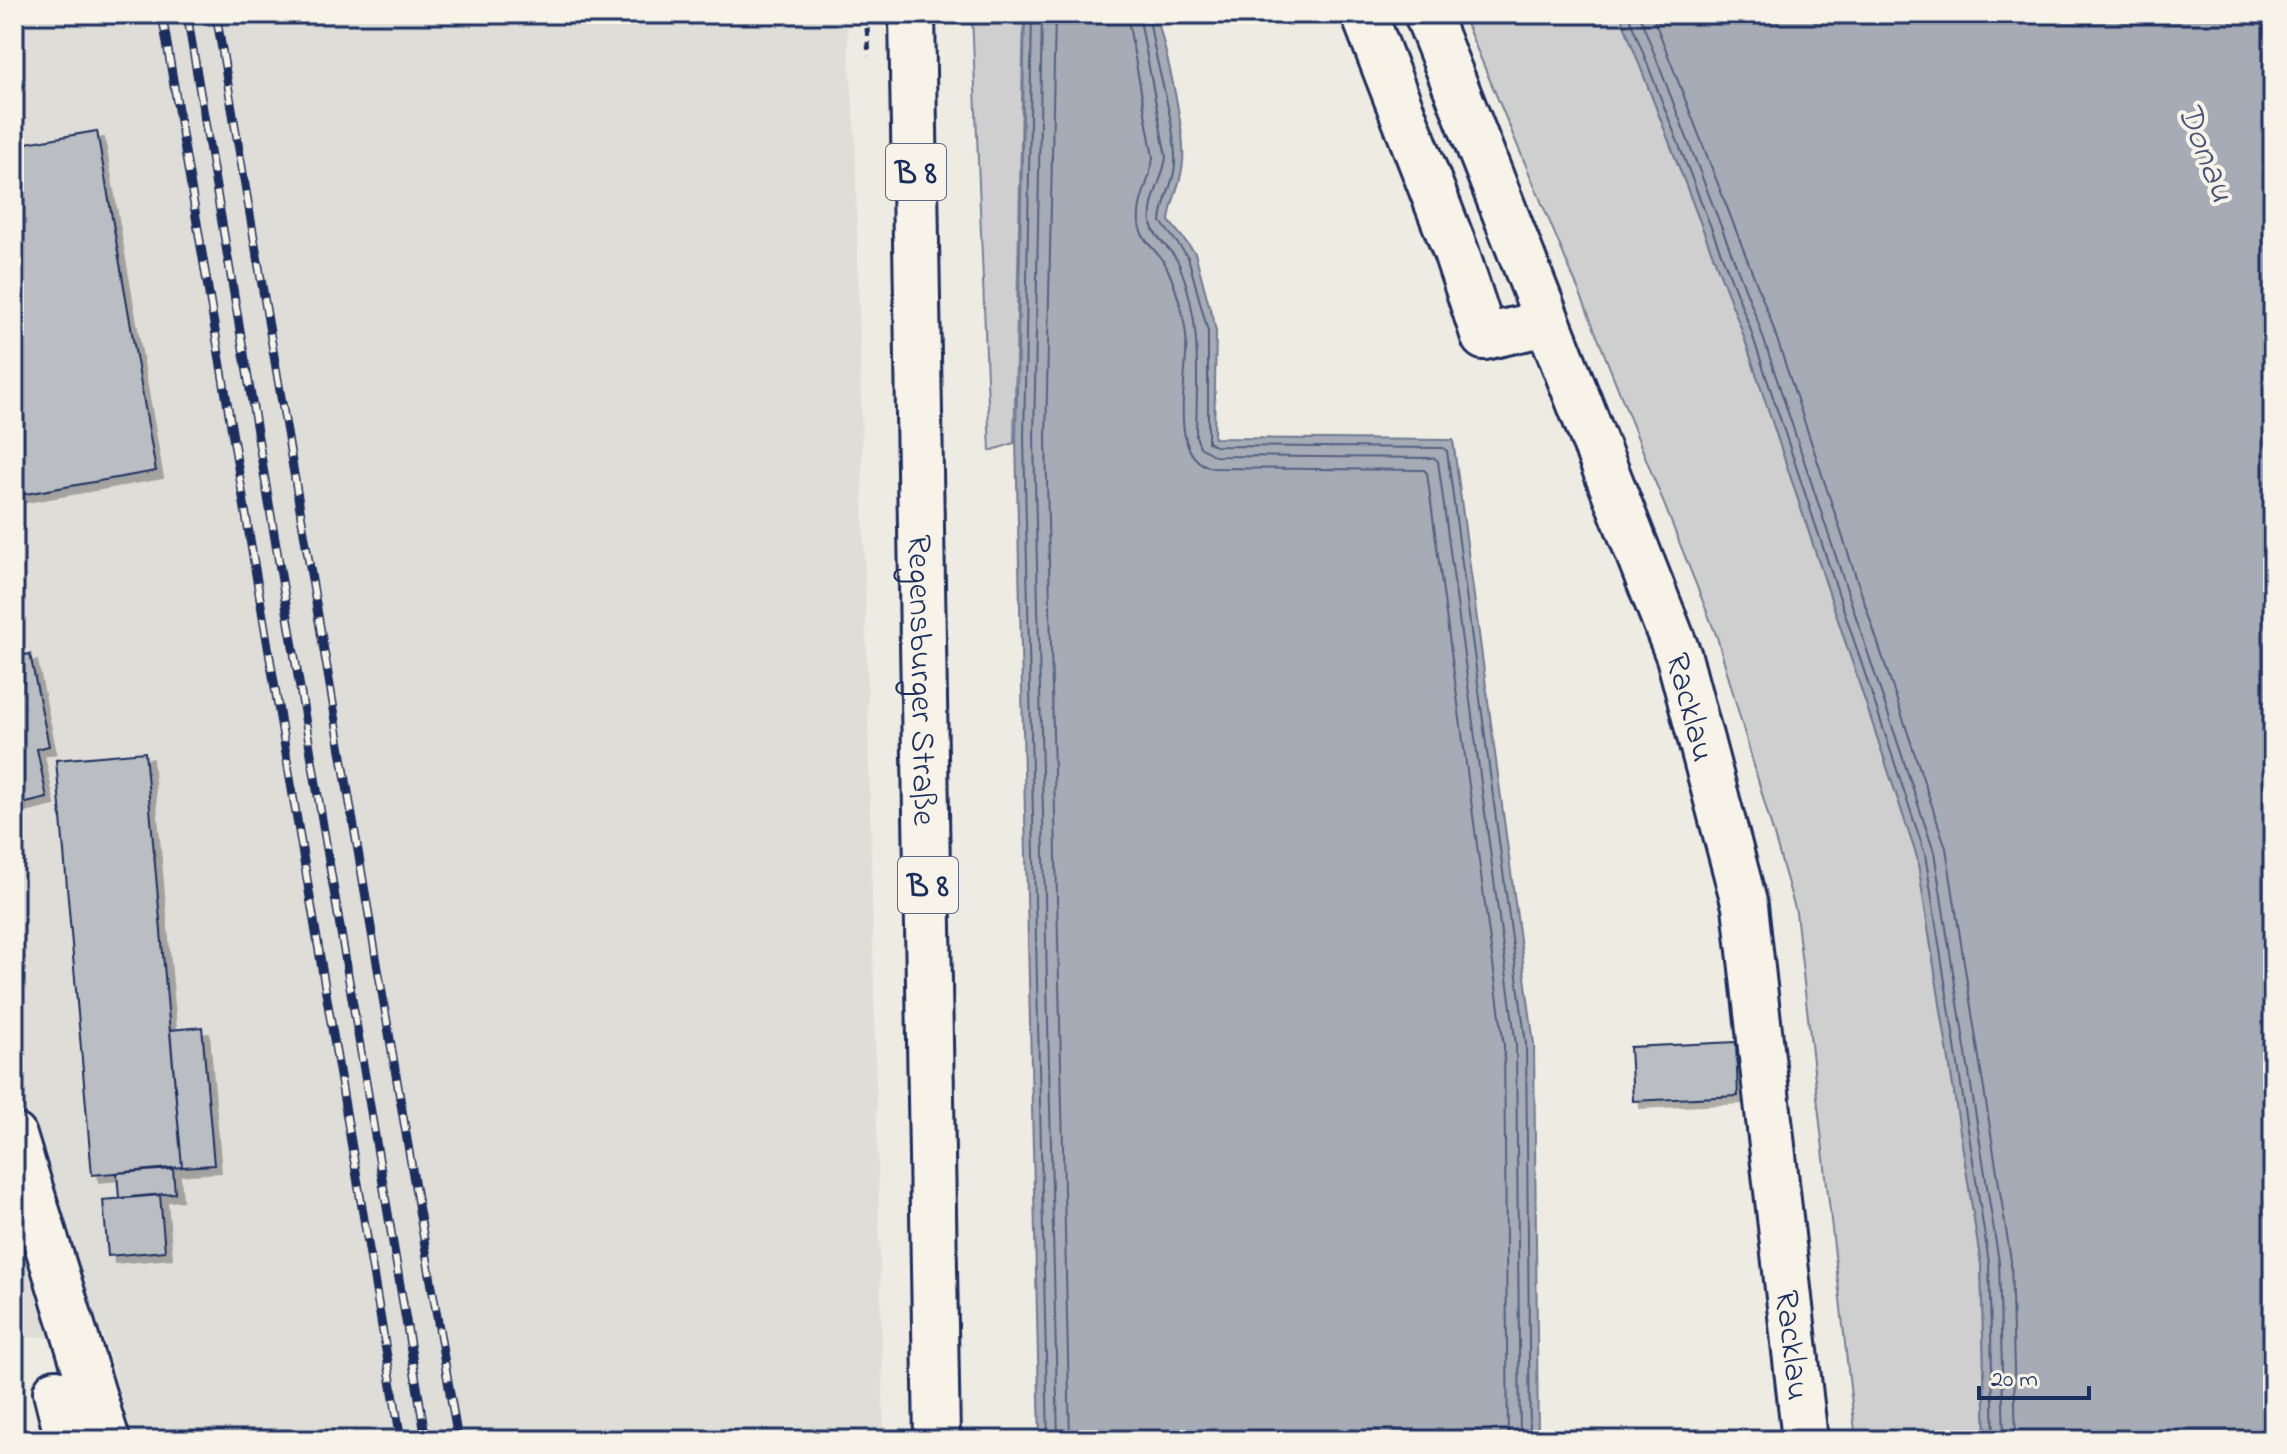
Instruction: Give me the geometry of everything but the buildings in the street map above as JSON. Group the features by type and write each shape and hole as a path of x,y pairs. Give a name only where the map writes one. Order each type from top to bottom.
{"street":[{"name":"Regensburger Straße","path":"912,14 937,1440"},
{"path":"1364,14 1456,252 1484,337 1546,323"},
{"name":"Racklau","path":"1427,14 1679,657 1745,906 1805,1440"},
{"path":"14,1136 107,1440"},
{"path":"56,1392 68,1440"}],"shaded area":[{"path":"14,14 846,14 855,134 884,1440 133,1440 103,1334 14,1338"},
{"path":"972,14 1024,14 1014,443 990,451"},
{"path":"1462,14 1620,14 1741,328 1917,857 1981,1264 1986,1440 1856,1440 1796,912 1717,637 1584,303"}],"water":[{"path":"1025,14 1156,14 1174,88 1183,147 1182,169 1169,221 1195,253 1216,331 1214,438 1453,440 1534,1044 1538,1440 1040,1440 1016,439"},
{"name":"Donau","path":"1620,14 2273,14 2273,1440 1986,1440 1981,1264 1917,857 1741,328"}],"railway":[{"path":"162,14 401,1440"},
{"path":"187,14 426,1440"},
{"path":"216,14 458,1440"}]}
